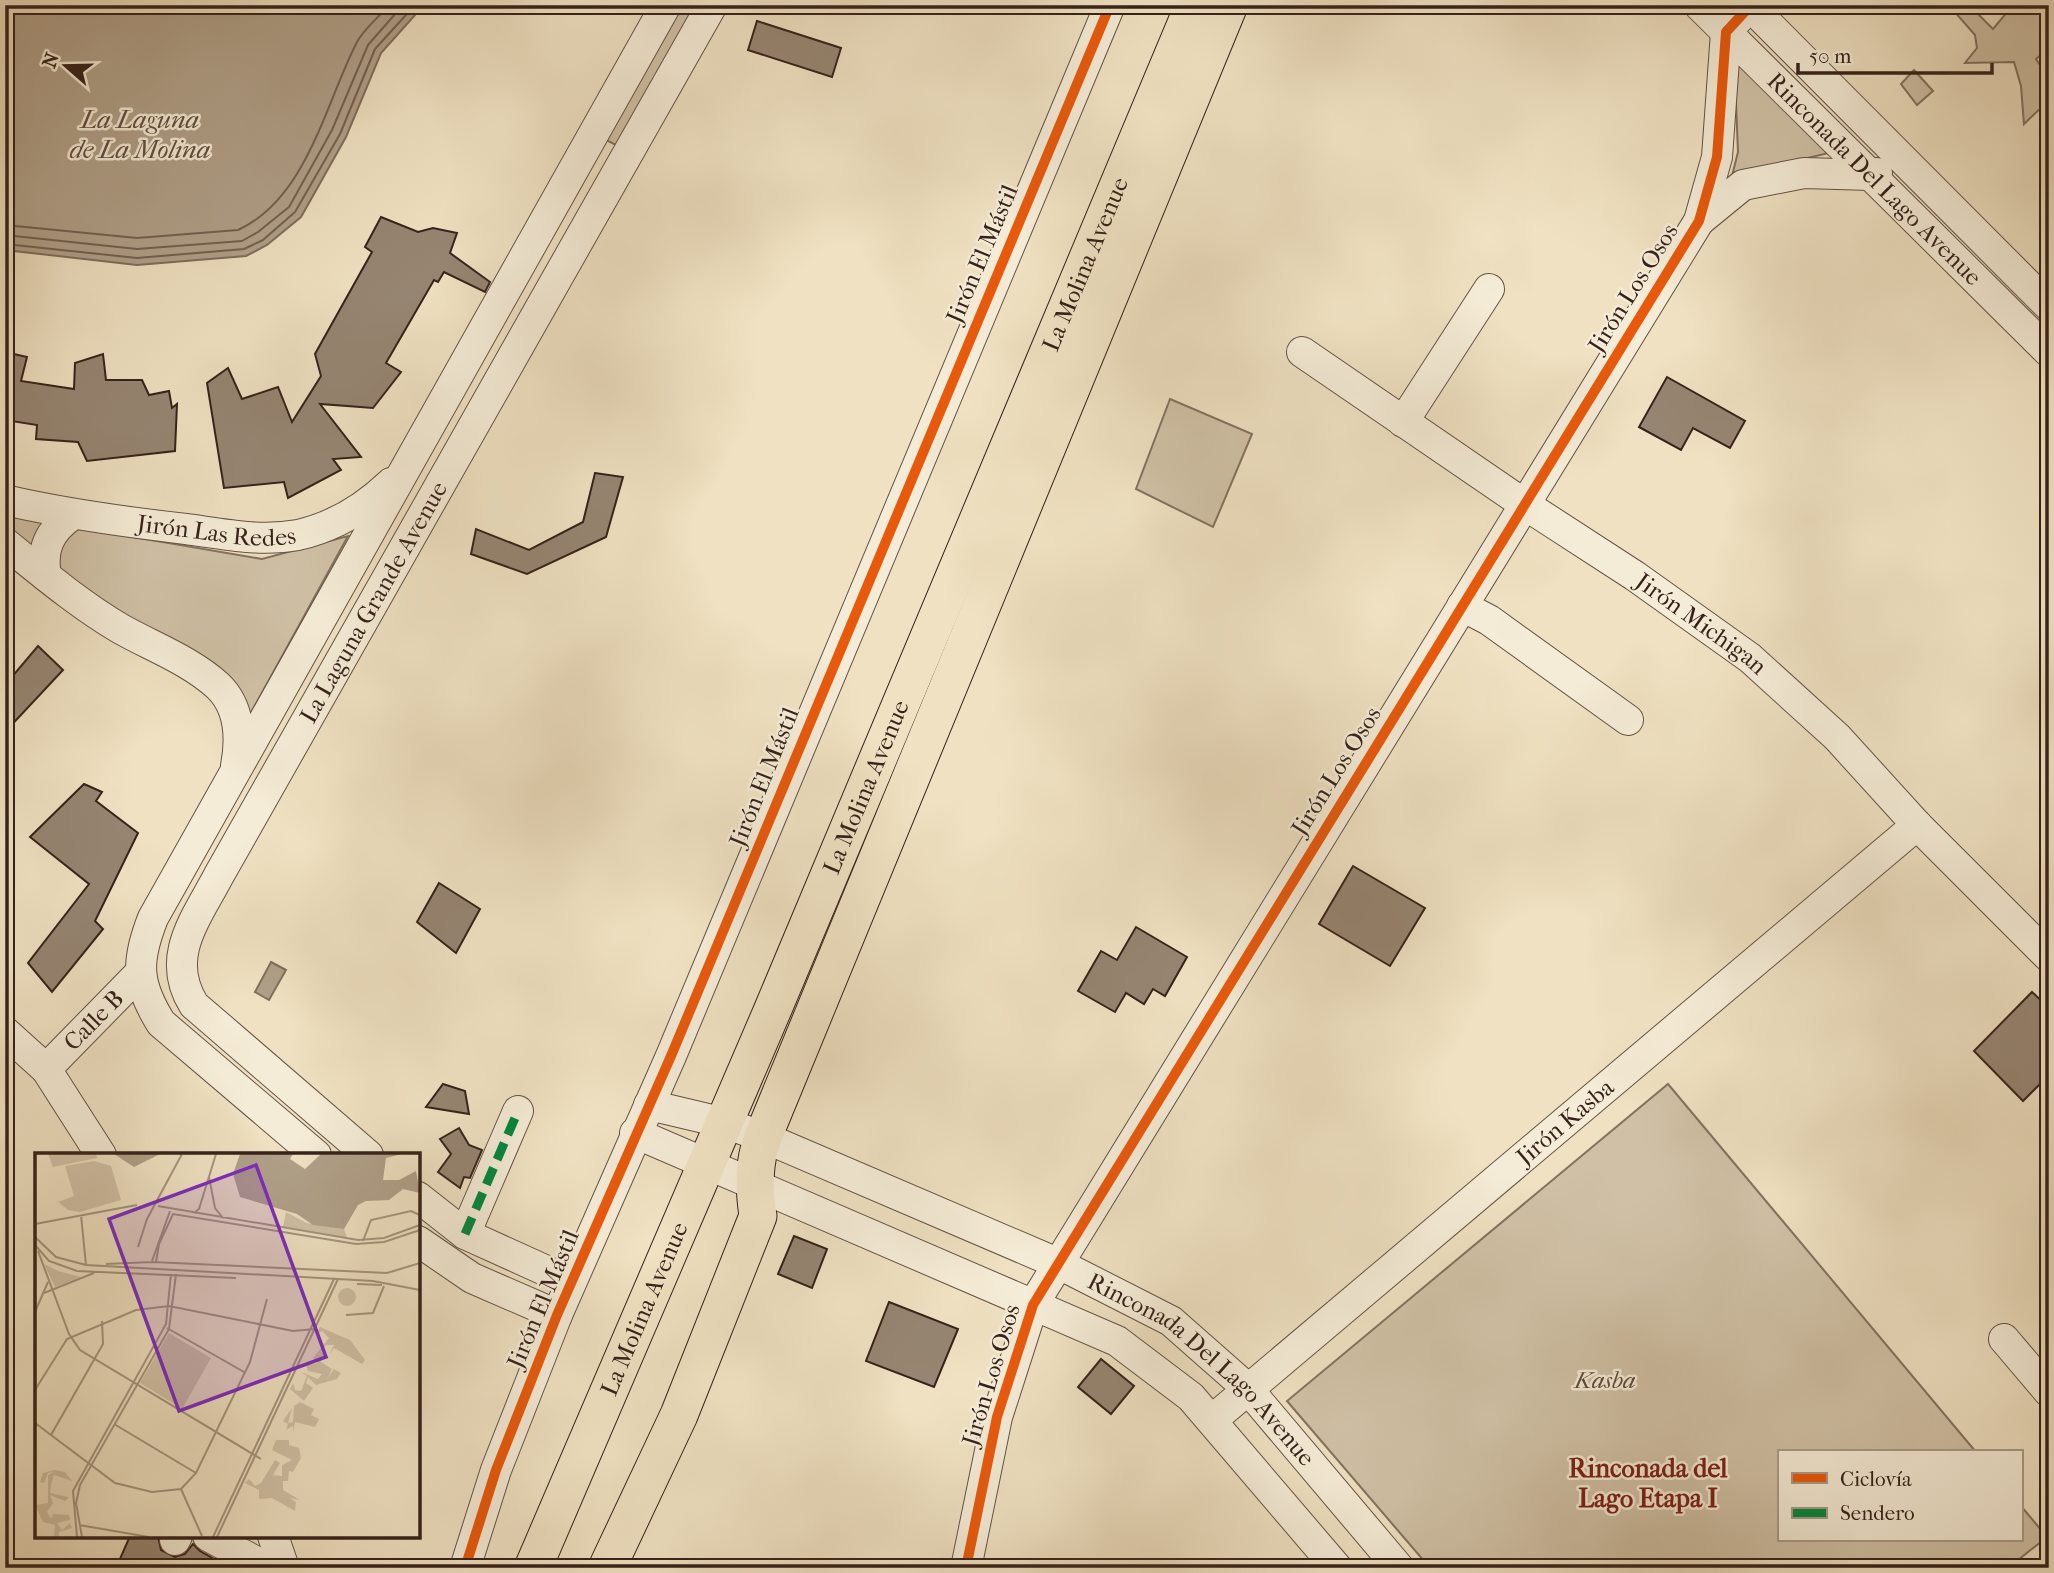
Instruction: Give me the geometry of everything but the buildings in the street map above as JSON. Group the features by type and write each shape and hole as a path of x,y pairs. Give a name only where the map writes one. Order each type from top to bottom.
{"main road":[{"name":"La Molina Avenue","path":"533,1568 707,1164 1194,5"},
{"name":"La Molina Avenue","path":"607,1568 679,1415 758,1216 754,1185 756,1155 763,1137 1229,5"},
{"path":"1027,403 1135,234"}],"street":[{"name":"La Laguna Grande Avenue","path":"314,1153 161,1023 147,1000 140,973 141,948 153,918 666,5"},
{"name":"La Laguna Grande Avenue","path":"366,1153 194,1005 184,988 180,970 182,950 219,875 712,5"},
{"name":"Jirón El Mástil","path":"465,1568 496,1470 557,1315 649,1105 1110,5"},
{"name":"Rinconada Del Lago Avenue","path":"1699,5 2049,352"},
{"path":"1726,32 1750,6"},
{"name":"Rinconada Del Lago Avenue","path":"1750,6 2049,306"},
{"name":"Jirón Los Osos","path":"966,1568 997,1417 1033,1305 1699,221 1717,157 1726,32"},
{"path":"589,142 624,162"},
{"name":"Jirón Los Osos","path":"1699,221 1743,185 1804,173 1871,175 1902,160"},
{"path":"1403,422 1489,289"},
{"name":"Jirón Michigan","path":"1302,352 1524,504 1635,576 1750,658 1837,737 1917,825 2049,957"},
{"path":"441,406 474,427"},
{"name":"Jirón Las Redes","path":"5,500 72,515 263,539 299,534 331,524 368,505 406,468"},
{"path":"46,576 43,559 48,539 58,525 72,515"},
{"path":"5,543 46,576 119,627 219,687 235,714 237,723 240,743 235,773"},
{"path":"1462,606 1489,620 1628,720"},
{"name":"Jirón Kasba","path":"1212,1420 1917,825"},
{"path":"188,856 219,875"},
{"name":"Calle B","path":"46,1069 140,973"},
{"name":"Calle B","path":"5,1032 46,1069 100,1153"},
{"name":"Rinconada Del Lago Avenue","path":"649,1105 724,1123 763,1137 1057,1263 1171,1321 1247,1388 1399,1568"},
{"path":"518,1111 459,1230 426,1248 472,1278 557,1315"},
{"name":"Rinconada Del Lago Avenue","path":"635,1133 1117,1341 1191,1397 1337,1568"},
{"path":"420,1199 459,1230 571,1282"},
{"path":"2004,1339 2049,1392"},
{"path":"212,1538 268,1568"},
{"path":"274,1538 284,1568"}],"green space":[{"path":"679,5 699,5 616,145 606,140"},
{"path":"1956,5 1969,5 1993,29 2013,5 2049,7 2049,48 2036,59 2049,79 2049,100 2024,124 2021,86 2014,62 1965,63 1977,48 1975,35 1953,10"},
{"path":"1734,54 1833,152 1732,176 1738,152"},
{"path":"1914,70 1933,91 1917,105 1901,84"},
{"path":"1170,399 1252,434 1213,527 1136,489"},
{"path":"5,515 262,559 348,536 247,720 121,615 5,531"},
{"name":"Kasba","path":"1668,1084 1974,1450 1778,1450 1778,1542 2022,1542 2022,1507 2047,1537 2008,1568 1430,1568 1287,1401"}],"water":[{"name":"La Laguna de La Molina","path":"5,5 424,5 381,53 346,137 301,217 267,245 246,256 137,265 5,250"},
{"path":"271,962 286,970 269,1000 255,992"}],"marked path":[{"path":"465,1234 518,1111"}],"cycle path":[{"path":"465,1568 496,1470 557,1315 671,1056 1110,5"},
{"path":"966,1568 997,1417 1033,1305 1699,221 1717,157 1726,32 1750,6"}],"district":[{"name":"Rinconada del Lago Etapa I","path":"1648,1483"}]}
